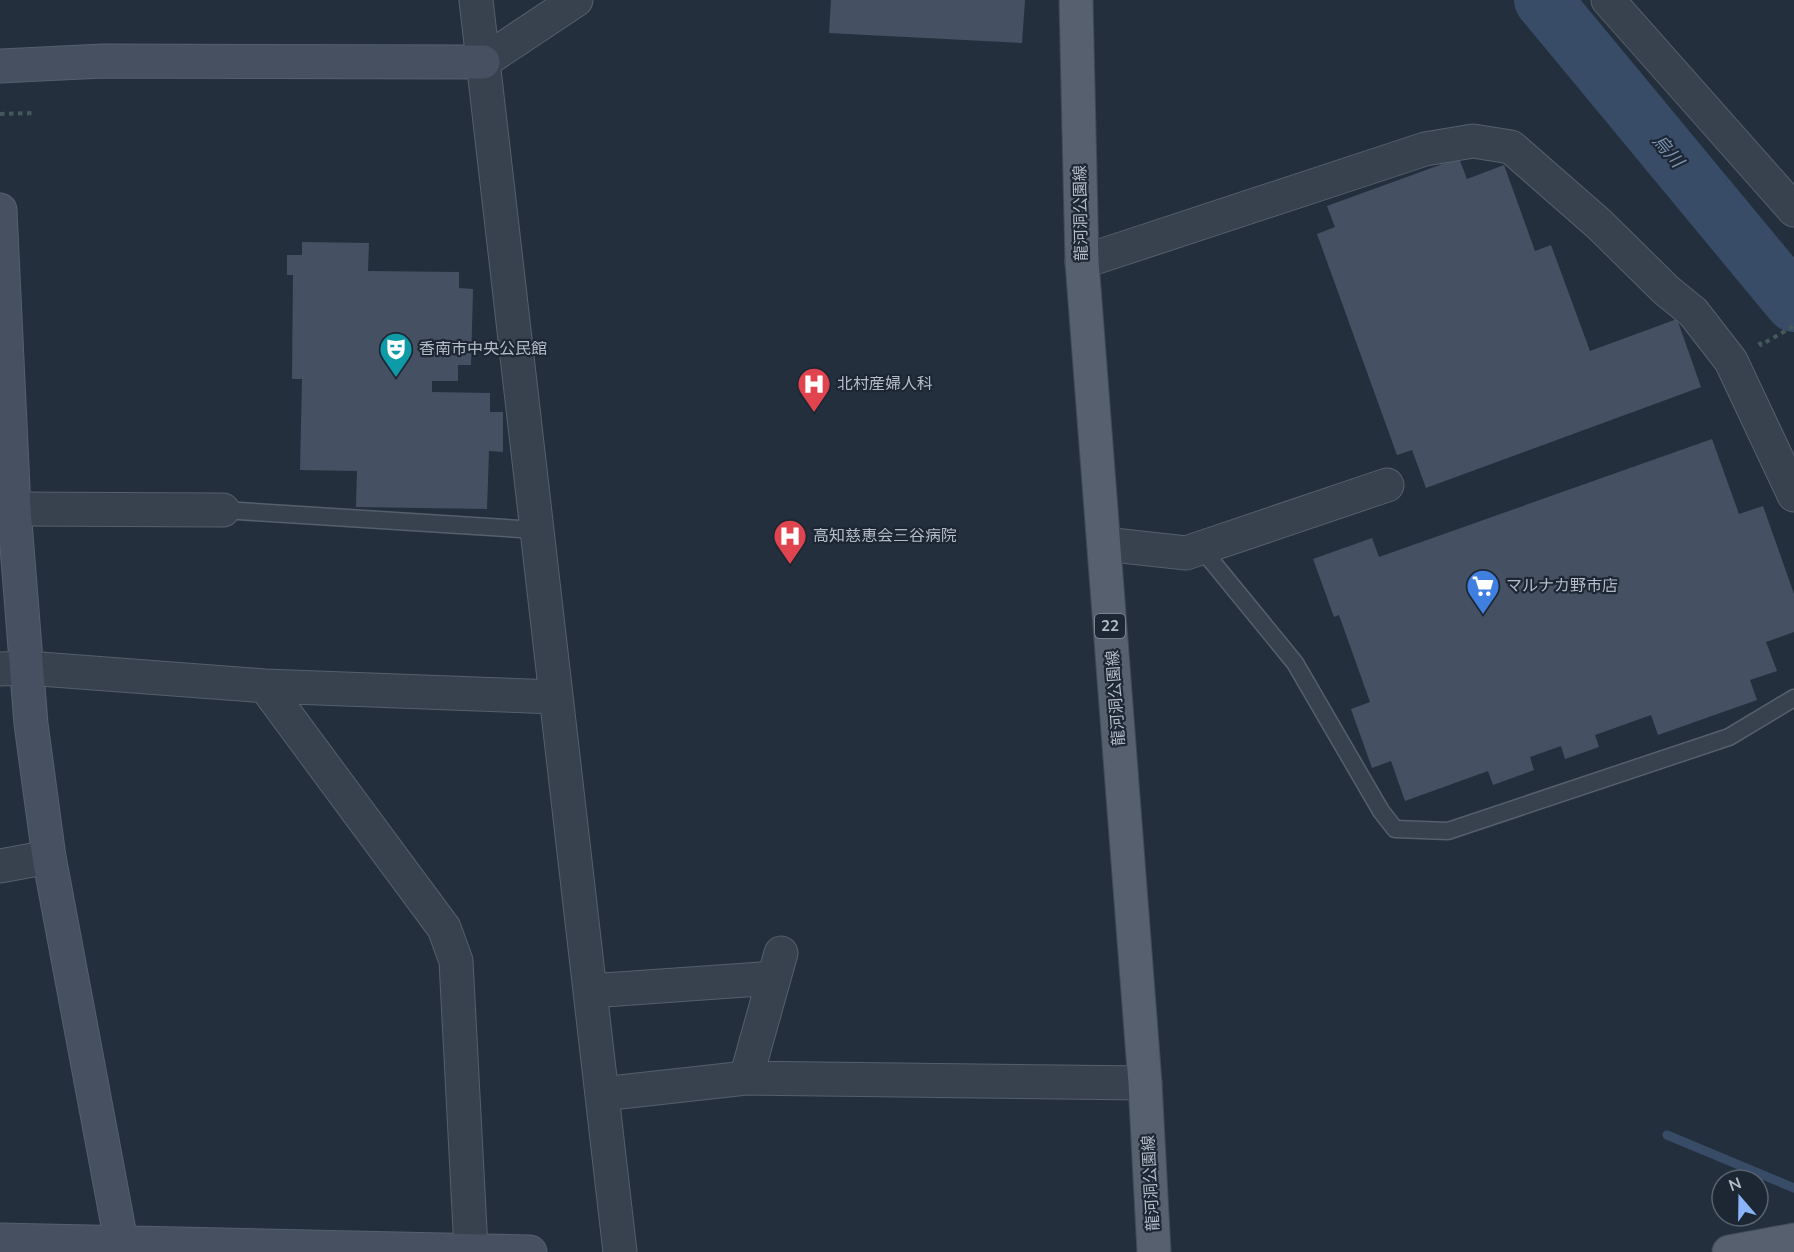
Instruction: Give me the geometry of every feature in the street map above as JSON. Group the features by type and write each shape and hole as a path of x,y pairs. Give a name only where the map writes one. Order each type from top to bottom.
{"main road":[{"name":"龍河洞公園線","path":"1076,0 1082,262 1145,1083 1154,1252"},
{"path":"1729,1252 1794,1240"}],"street":[{"path":"476,0 620,1252"},
{"path":"0,66 103,61 483,62 576,0"},
{"path":"1608,0 1794,210"},
{"path":"1082,262 1425,149 1473,141 1511,147 1599,224 1666,290 1693,312 1731,361 1794,495"},
{"path":"0,210 14,509 14,668 31,724 49,857 122,1247"},
{"path":"1104,544 1186,553 1387,485"},
{"path":"14,509 223,510"},
{"path":"14,668 265,686 556,697"},
{"path":"265,686 444,928 456,961 471,1249"},
{"path":"0,866 49,857"},
{"path":"590,991 777,966 746,1078"},
{"path":"602,1094 746,1078 1145,1083"},
{"path":"0,1240 122,1247 471,1249 530,1252"}],"lane":[{"path":"223,510 536,531"},
{"path":"1200,548 1295,663 1381,811 1395,830 1448,831 1729,737 1794,698"}],"path":[{"path":"0,114 34,113"},
{"path":"1761,345 1794,326"}],"building":[{"path":"831,0 1025,0 1022,43 829,33"},
{"path":"1459,158 1467,179 1504,165 1535,251 1551,245 1590,351 1677,319 1701,387 1426,488 1412,450 1397,455 1317,234 1335,227 1327,206"},
{"path":"302,242 369,243 368,271 459,272 459,288 473,289 471,365 458,365 458,381 432,381 432,392 490,393 490,412 503,412 503,452 489,451 487,509 356,507 357,471 300,470 302,379 292,379 293,275 287,275 287,255 302,255"},
{"path":"1712,439 1739,514 1763,506 1794,594 1794,632 1766,642 1777,671 1750,680 1757,700 1658,735 1651,715 1595,735 1599,747 1565,759 1561,746 1530,757 1534,770 1493,785 1488,771 1405,801 1391,761 1372,768 1351,709 1370,702 1339,615 1334,617 1313,559 1372,538 1379,557"}],"waterway":[{"name":"烏川","path":"1543,0 1794,303"},
{"path":"1667,1135 1794,1188"}],"place":[{"name":"香南市中央公民館","path":"396,378"},
{"name":"北村産婦人科","path":"814,413"},
{"name":"高知慈恵会三谷病院","path":"790,565"},
{"name":"マルナカ野市店","path":"1483,615"}]}
